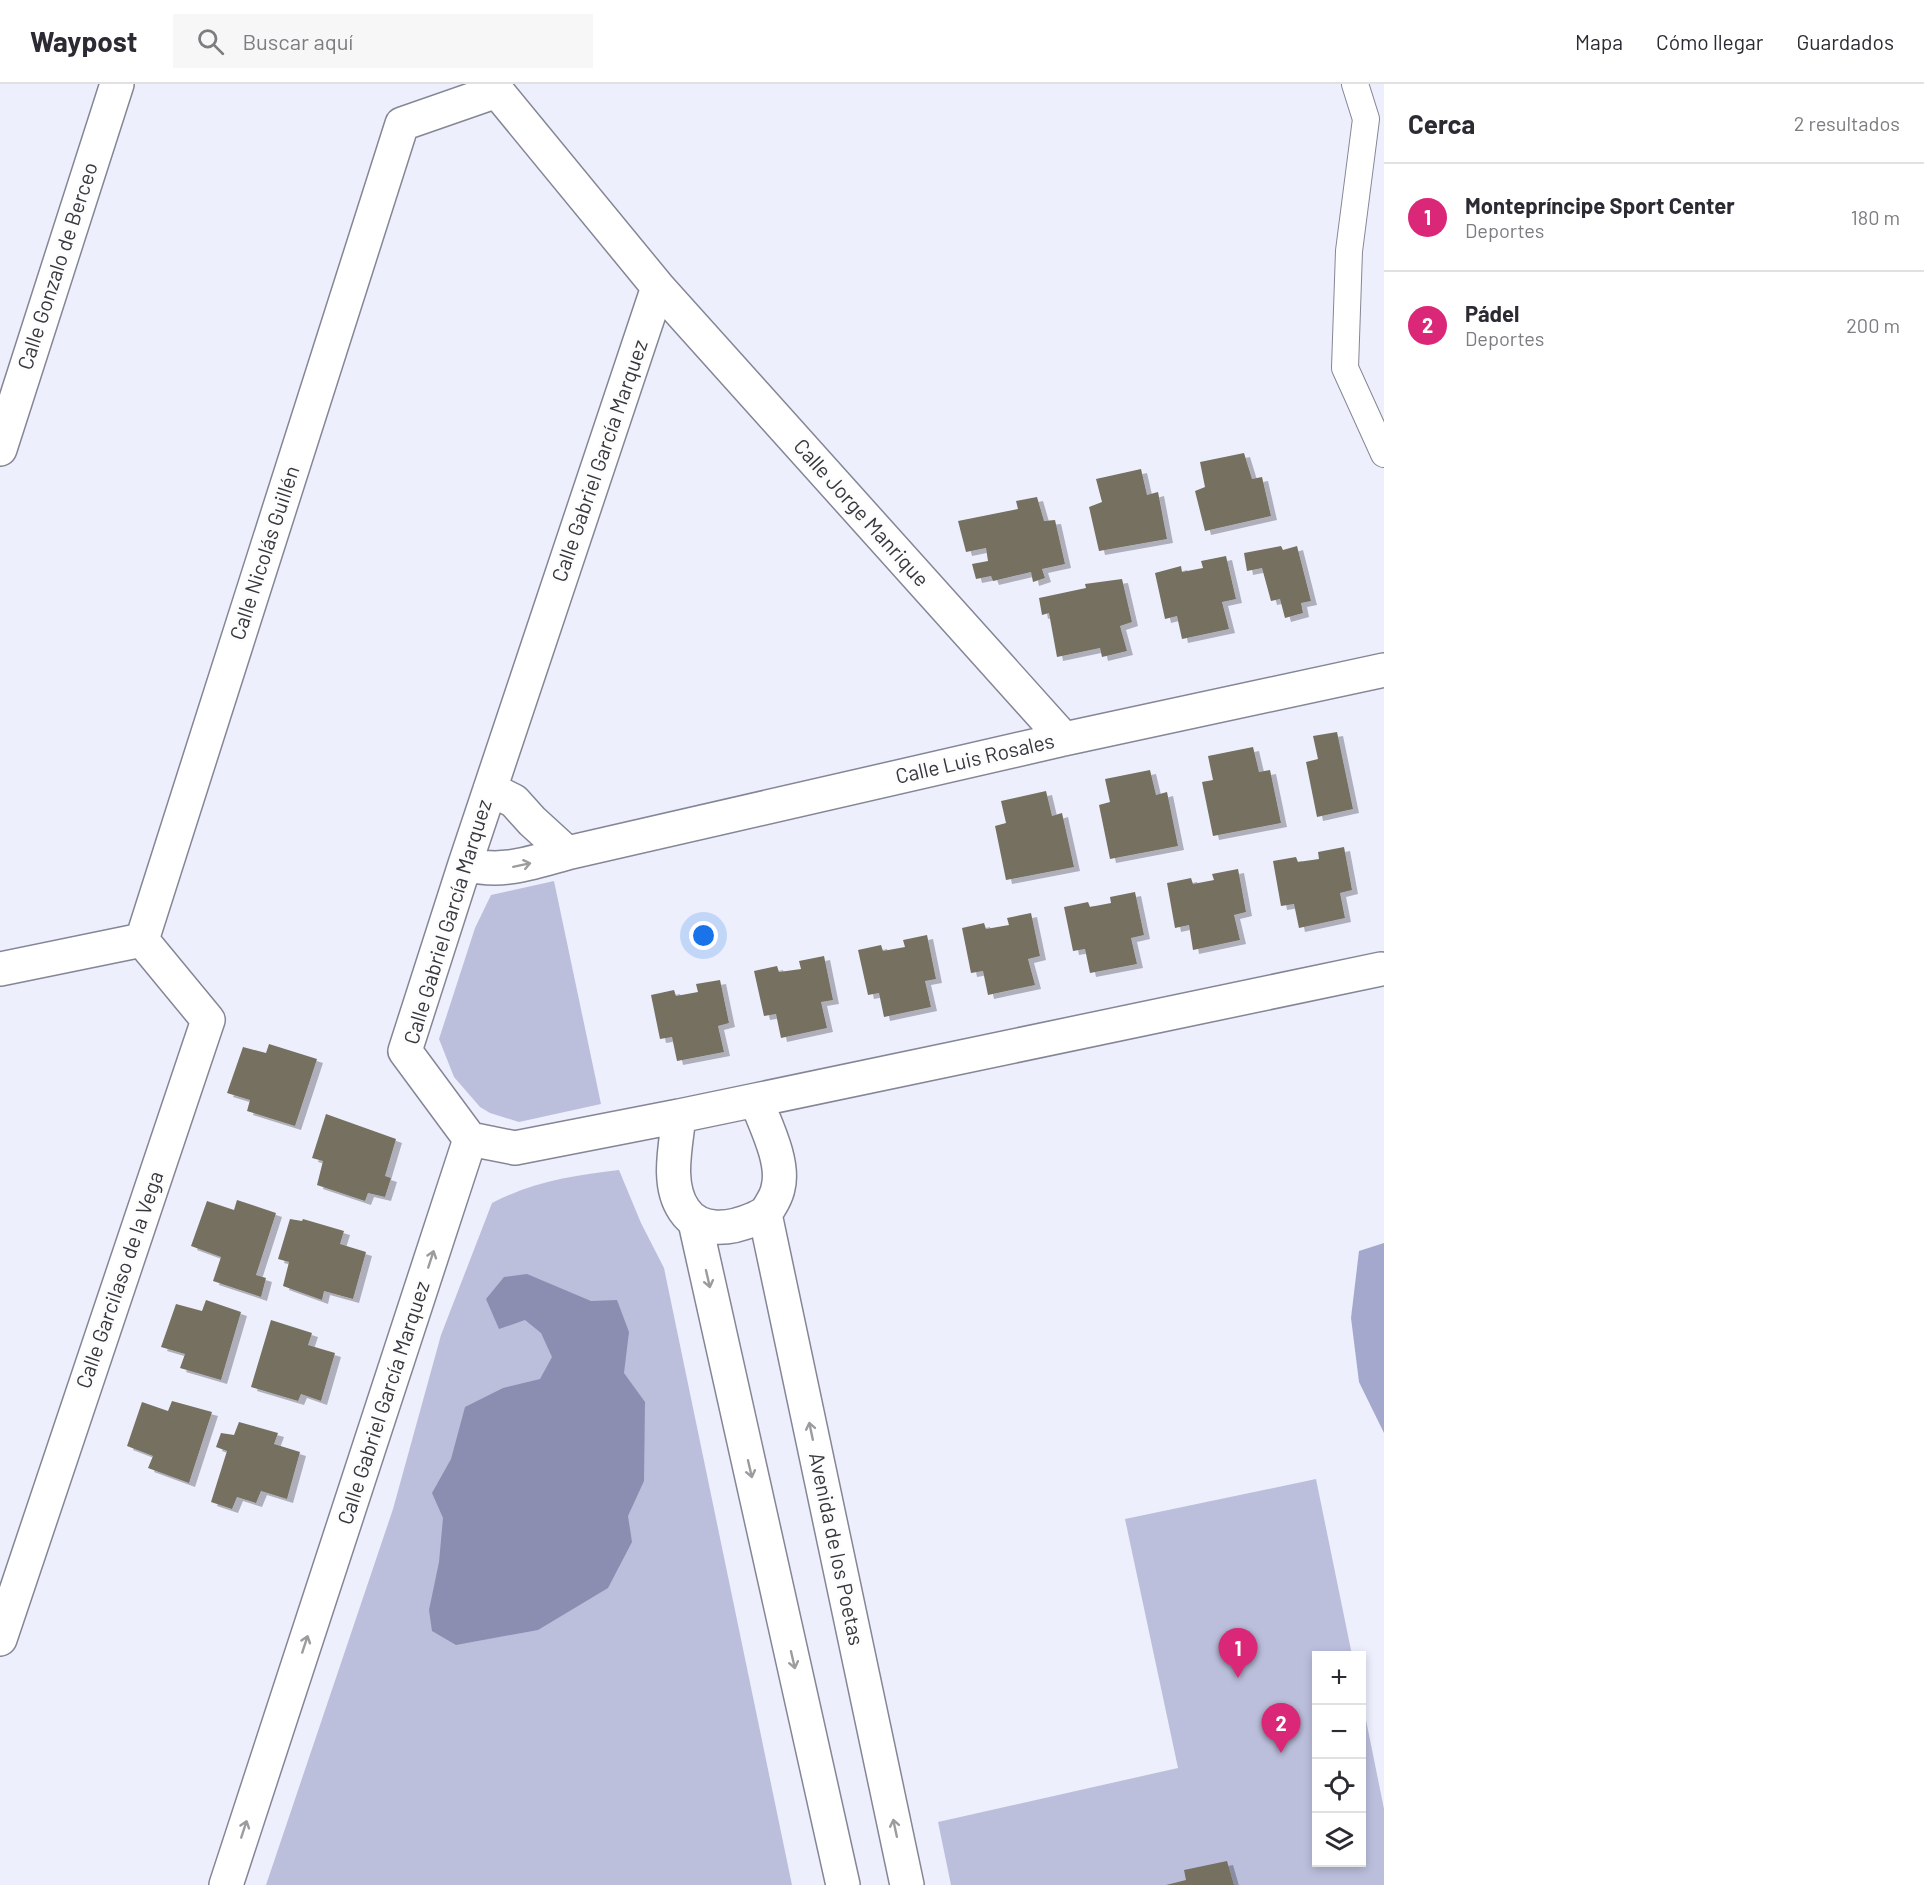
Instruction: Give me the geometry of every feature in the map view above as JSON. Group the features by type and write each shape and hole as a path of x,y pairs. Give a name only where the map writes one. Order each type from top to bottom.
{"street":[{"name":"Calle Gonzalo de Berceo","path":"0,449 117,84"},
{"path":"1355,84 1366,119 1349,250 1345,368 1384,454"},
{"path":"493,87 658,287"},
{"name":"Calle Nicolás Guillén","path":"142,940 402,124 493,87"},
{"name":"Calle Jorge Manrique","path":"658,287 1064,739"},
{"name":"Calle Gabriel García Marquez","path":"226,1885 471,1139 405,1051 465,864 658,287"},
{"name":"Calle Luis Rosales","path":"465,864 485,869 519,866 1064,739 1384,670"},
{"path":"490,789 514,801 567,853"},
{"path":"0,969 142,940"},
{"name":"Calle Garcilaso de la Vega","path":"0,1639 208,1020 142,940"},
{"path":"471,1139 515,1148 679,1116 1381,969"},
{"path":"679,1116 674,1171 675,1191 683,1210 695,1222 716,1228 744,1223 765,1214 779,1187 778,1161 756,1100"},
{"name":"Avenida de los Poetas","path":"765,1214 907,1885"},
{"path":"695,1222 843,1885"}],"shaded area":[{"path":"554,881 601,1104 519,1122 490,1113 480,1107 454,1077 439,1039 475,928 491,895"},
{"path":"619,1170 641,1223 664,1268 792,1885 266,1885 393,1509 441,1335 492,1203 554,1180"},
{"path":"1384,1243 1384,1433 1359,1382 1351,1318 1359,1251"},
{"path":"527,1274 591,1301 617,1300 629,1332 624,1373 645,1402 644,1481 628,1516 632,1542 608,1588 538,1630 456,1645 432,1631 429,1610 439,1562 443,1518 432,1493 451,1459 465,1407 503,1388 540,1379 552,1357 541,1333 525,1320 499,1329 486,1299 504,1277"},
{"path":"1316,1479 1351,1651 1312,1651 1312,1867 1366,1867 1366,1720 1384,1809 1384,1885 951,1885 938,1822 1178,1768 1125,1519"}],"building":[{"path":"1244,453 1252,479 1262,477 1271,516 1205,531 1195,491 1205,487 1200,462"},
{"path":"1141,469 1147,495 1158,492 1167,539 1099,551 1089,507 1102,502 1096,479"},
{"path":"1037,497 1044,521 1055,520 1065,564 1042,569 1045,578 1033,582 1031,572 993,581 991,576 976,579 972,564 988,561 986,548 966,552 958,521 1018,509 1016,501"},
{"path":"1281,546 1283,550 1297,546 1311,601 1301,603 1303,613 1285,618 1280,599 1271,601 1262,568 1247,571 1244,553"},
{"path":"1226,556 1236,599 1222,602 1229,629 1182,639 1177,616 1165,619 1155,573 1181,566 1182,572 1203,568 1201,561"},
{"path":"1122,579 1132,622 1120,626 1127,651 1102,657 1100,648 1057,657 1049,613 1042,615 1039,598 1086,588 1085,584"},
{"path":"1337,732 1353,809 1317,817 1306,762 1318,759 1313,736"},
{"path":"1253,747 1259,772 1270,770 1281,823 1213,836 1202,782 1213,780 1208,756"},
{"path":"1150,770 1156,795 1167,792 1178,846 1110,859 1099,805 1110,802 1105,779"},
{"path":"1046,791 1052,816 1062,813 1074,867 1006,880 995,826 1006,823 1001,801"},
{"path":"1344,847 1352,890 1340,893 1345,918 1299,928 1294,904 1281,906 1273,861 1296,857 1298,862 1319,859 1318,852"},
{"path":"1238,869 1246,912 1234,915 1240,940 1193,950 1189,925 1175,928 1167,883 1191,878 1193,884 1214,880 1212,874"},
{"path":"1135,892 1144,935 1131,938 1137,964 1090,973 1085,949 1073,951 1064,907 1088,902 1090,907 1111,903 1110,897"},
{"path":"1031,913 1040,956 1028,959 1035,985 988,995 983,971 971,973 962,928 984,923 986,929 1009,925 1007,918"},
{"path":"927,935 936,979 925,981 931,1007 884,1017 879,993 868,995 858,950 881,945 883,951 905,947 903,940"},
{"path":"824,956 833,1000 821,1002 827,1028 781,1038 776,1014 764,1016 754,971 777,966 779,972 801,969 799,961"},
{"path":"720,980 729,1023 718,1026 724,1052 677,1061 672,1037 660,1039 651,995 674,990 676,996 698,992 696,984"},
{"path":"269,1044 317,1059 295,1126 247,1111 250,1100 227,1093 243,1047 266,1053"},
{"path":"326,1114 396,1139 385,1176 391,1178 385,1197 368,1193 365,1201 317,1185 323,1161 312,1158"},
{"path":"237,1200 276,1213 256,1275 266,1278 261,1297 213,1281 221,1257 191,1246 207,1201 234,1210"},
{"path":"290,1219 302,1221 303,1219 344,1231 340,1244 366,1252 353,1299 324,1291 322,1300 283,1286 289,1262 278,1259"},
{"path":"206,1300 241,1312 221,1380 180,1368 185,1354 161,1347 176,1304 202,1311"},
{"path":"271,1320 312,1333 308,1345 335,1353 321,1401 301,1394 298,1401 251,1387"},
{"path":"172,1401 212,1412 189,1483 148,1468 153,1456 127,1446 142,1402 168,1411"},
{"path":"239,1422 278,1433 274,1444 300,1452 287,1499 261,1491 256,1503 237,1497 232,1509 211,1502 227,1451 216,1447 221,1433 234,1435"},
{"path":"1227,1861 1234,1885 1166,1885 1186,1880 1184,1870"}],"place":[{"name":"Montepríncipe Sport Center","path":"1238,1678"},
{"name":"Pádel","path":"1281,1753"}]}
